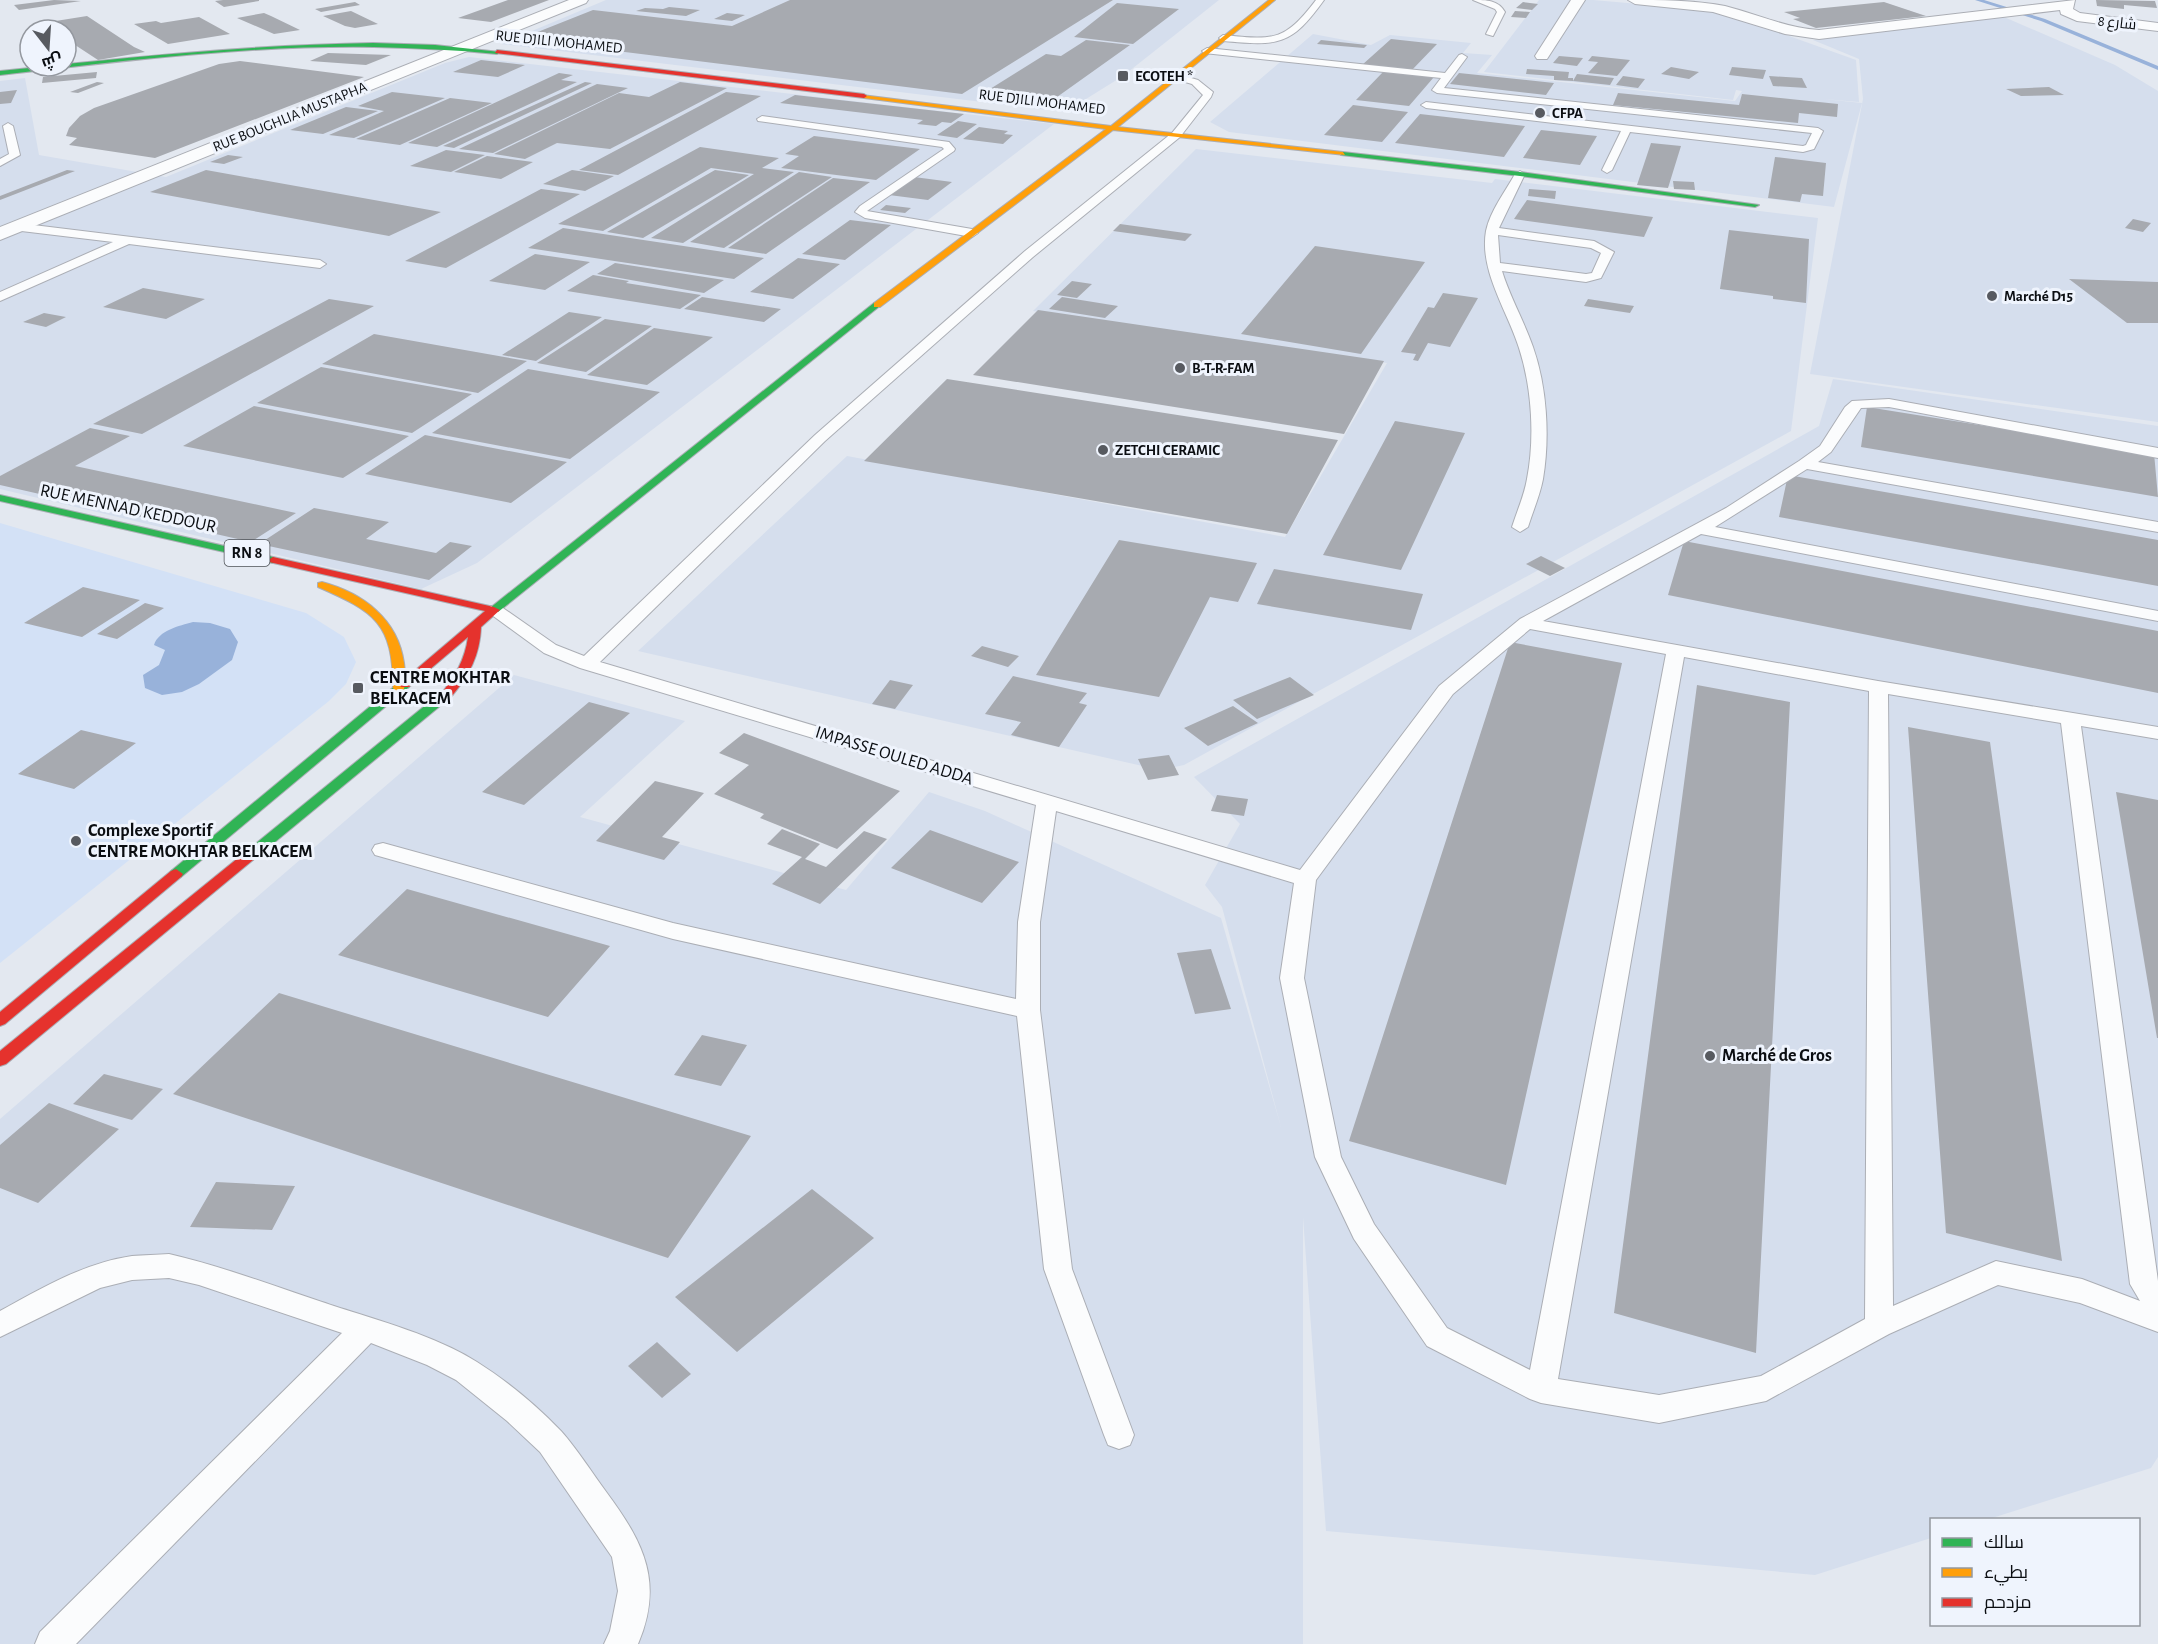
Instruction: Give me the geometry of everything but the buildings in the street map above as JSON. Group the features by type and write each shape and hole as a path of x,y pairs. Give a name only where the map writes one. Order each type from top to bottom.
{"main road":[{"path":"0,1020 475,625 891,294 1112,128 1174,76 1272,0"},
{"name":"RUE DJILI MOHAMED","path":"0,73 158,56 311,44 464,48 604,63 1112,128 1520,174 1755,205"},
{"name":"RUE MENNAD KEDDOUR","path":"0,498 494,610"},
{"path":"291,563 292,568 300,576 350,596 374,610 386,623 400,653 399,688"},
{"path":"0,1060 446,695 463,677 472,660 476,642 475,625"}],"street":[{"name":"RUE BOUGHLIA MUSTAPHA","path":"0,234 580,0"},
{"path":"1542,56 1578,0"},
{"path":"1635,0 1720,9 1779,30 1814,35 1974,18 2050,8 2067,3"},
{"name":"شارع 8","path":"2067,3 2067,13 2077,17 2158,27"}],"lane":[{"path":"1223,38 1250,40 1285,36 1296,30 1320,0"},
{"path":"1477,0 1495,3 1501,12 1490,34"},
{"path":"1207,51 1448,76"},
{"path":"1437,90 1818,131 1810,147 1803,149 1426,106 1437,90 1462,57"},
{"path":"587,664 820,438 1029,254 1176,135 1208,92 1195,82 1174,76"},
{"path":"762,119 945,144 950,149 861,212 865,215 972,232"},
{"path":"0,163 15,155 8,126"},
{"path":"1607,170 1627,128"},
{"path":"1520,174 1492,231 1496,266 1528,353 1536,400 1535,479 1520,527"},
{"path":"17,227 320,264"},
{"path":"1492,231 1540,255 1578,278 1593,277 1599,272 1607,254 1606,249 1594,245 1540,255 1496,266"},
{"path":"0,297 127,240"},
{"path":"2158,453 1889,403 1857,404 1850,410 1826,449 1732,511 1526,623 1446,690 1305,879 1292,978 1328,1158 1364,1231 1437,1336 1541,1390 1659,1409 1766,1388 1879,1325 1996,1273 2082,1291 2158,1320"},
{"path":"1804,464 2158,527"},
{"path":"1699,529 2158,616"},
{"name":"IMPASSE OULED ADDA","path":"494,610 550,649 587,664 1305,879"},
{"path":"1526,623 1878,687 2158,733"},
{"path":"1541,1390 1676,649"},
{"path":"1878,687 1879,1325"},
{"path":"2070,717 2144,1284 2158,1303"},
{"path":"1047,802 1029,922 1028,1010 1058,1269 1119,1435"},
{"path":"383,850 673,931 1028,1010"},
{"path":"0,1325 56,1294 94,1277 132,1268 169,1266 199,1273 366,1329 437,1356 466,1371 518,1411 551,1442 609,1522 628,1553 634,1590 626,1632 621,1644"},
{"path":"52,1644 366,1329"}],"shaded area":[{"path":"606,0 1219,0 1123,76 1065,112 501,44"},
{"name":"CFPA","path":"1539,0 1593,0 1719,11 1856,60 1859,102 1823,99 1862,103 1834,207 1229,132 1210,122 1313,34 1371,45 1390,35 1471,43 1463,53 1492,55 1477,73 1735,101 1742,91 1736,90 1733,100 1484,72"},
{"name":"Marché D15","path":"2004,17 2115,65 2158,91 2158,422 1810,374 1863,99 1859,59 1813,40"},
{"path":"469,57 1054,124 477,563 421,589 0,489 0,81 25,78 39,155 166,177 445,63"},
{"path":"1196,149 1492,183 1495,179 1818,218 1791,431 1184,765 1160,770 638,651 847,456 1285,537 1387,363 1033,311"},
{"path":"1833,379 2158,426 2158,1457 2151,1468 1992,1518 1930,1518 1930,1538 1815,1575 1326,1531 1303,1217 1303,1644 0,1644 0,1119 514,675 685,721 580,817 846,890 929,792 985,811 1221,918 1281,1127 1222,907 1205,885 1240,824 1194,777 1819,426"},
{"name":"Complexe Sportif CENTRE MOKHTAR BELKACEM","path":"0,523 306,613 344,637 356,662 346,684 329,701 0,963"}],"water":[{"path":"193,622 210,623 230,629 238,642 232,660 199,684 182,692 162,695 145,688 143,675 159,665 165,650 154,645 157,640 170,629"}],"waterway":[{"path":"1978,0 2043,20 2158,68"}],"traffic: fast":[{"path":"0,73 186,54 310,46 373,45 497,52"},
{"path":"1343,154 1520,174 1755,205"},
{"path":"494,610 877,305"},
{"path":"0,498 273,560"},
{"path":"176,874 405,684"},
{"path":"248,857 447,694"}],"traffic: slow":[{"path":"877,305 1112,128 1272,0"},
{"path":"864,96 1112,128 1343,154"},
{"path":"322,585 358,602 383,621 391,633 396,648 399,688"}],"traffic: jam":[{"path":"497,52 864,96"},
{"path":"273,560 494,610"},
{"path":"405,684 494,610"},
{"path":"447,694 468,662 475,635 475,625"},
{"path":"0,1060 248,857"},
{"path":"0,1020 176,874"}],"place":[{"name":"ECOTEH *","path":"1123,76"},
{"name":"CFPA","path":"1540,113"},
{"name":"Marché D15","path":"1992,296"},
{"name":"B-T-R-FAM","path":"1180,368"},
{"name":"ZETCHI CERAMIC","path":"1103,450"},
{"name":"CENTRE MOKHTAR BELKACEM","path":"358,688"},
{"name":"Complexe Sportif CENTRE MOKHTAR BELKACEM","path":"76,841"},
{"name":"Marché de Gros","path":"1710,1056"}]}
